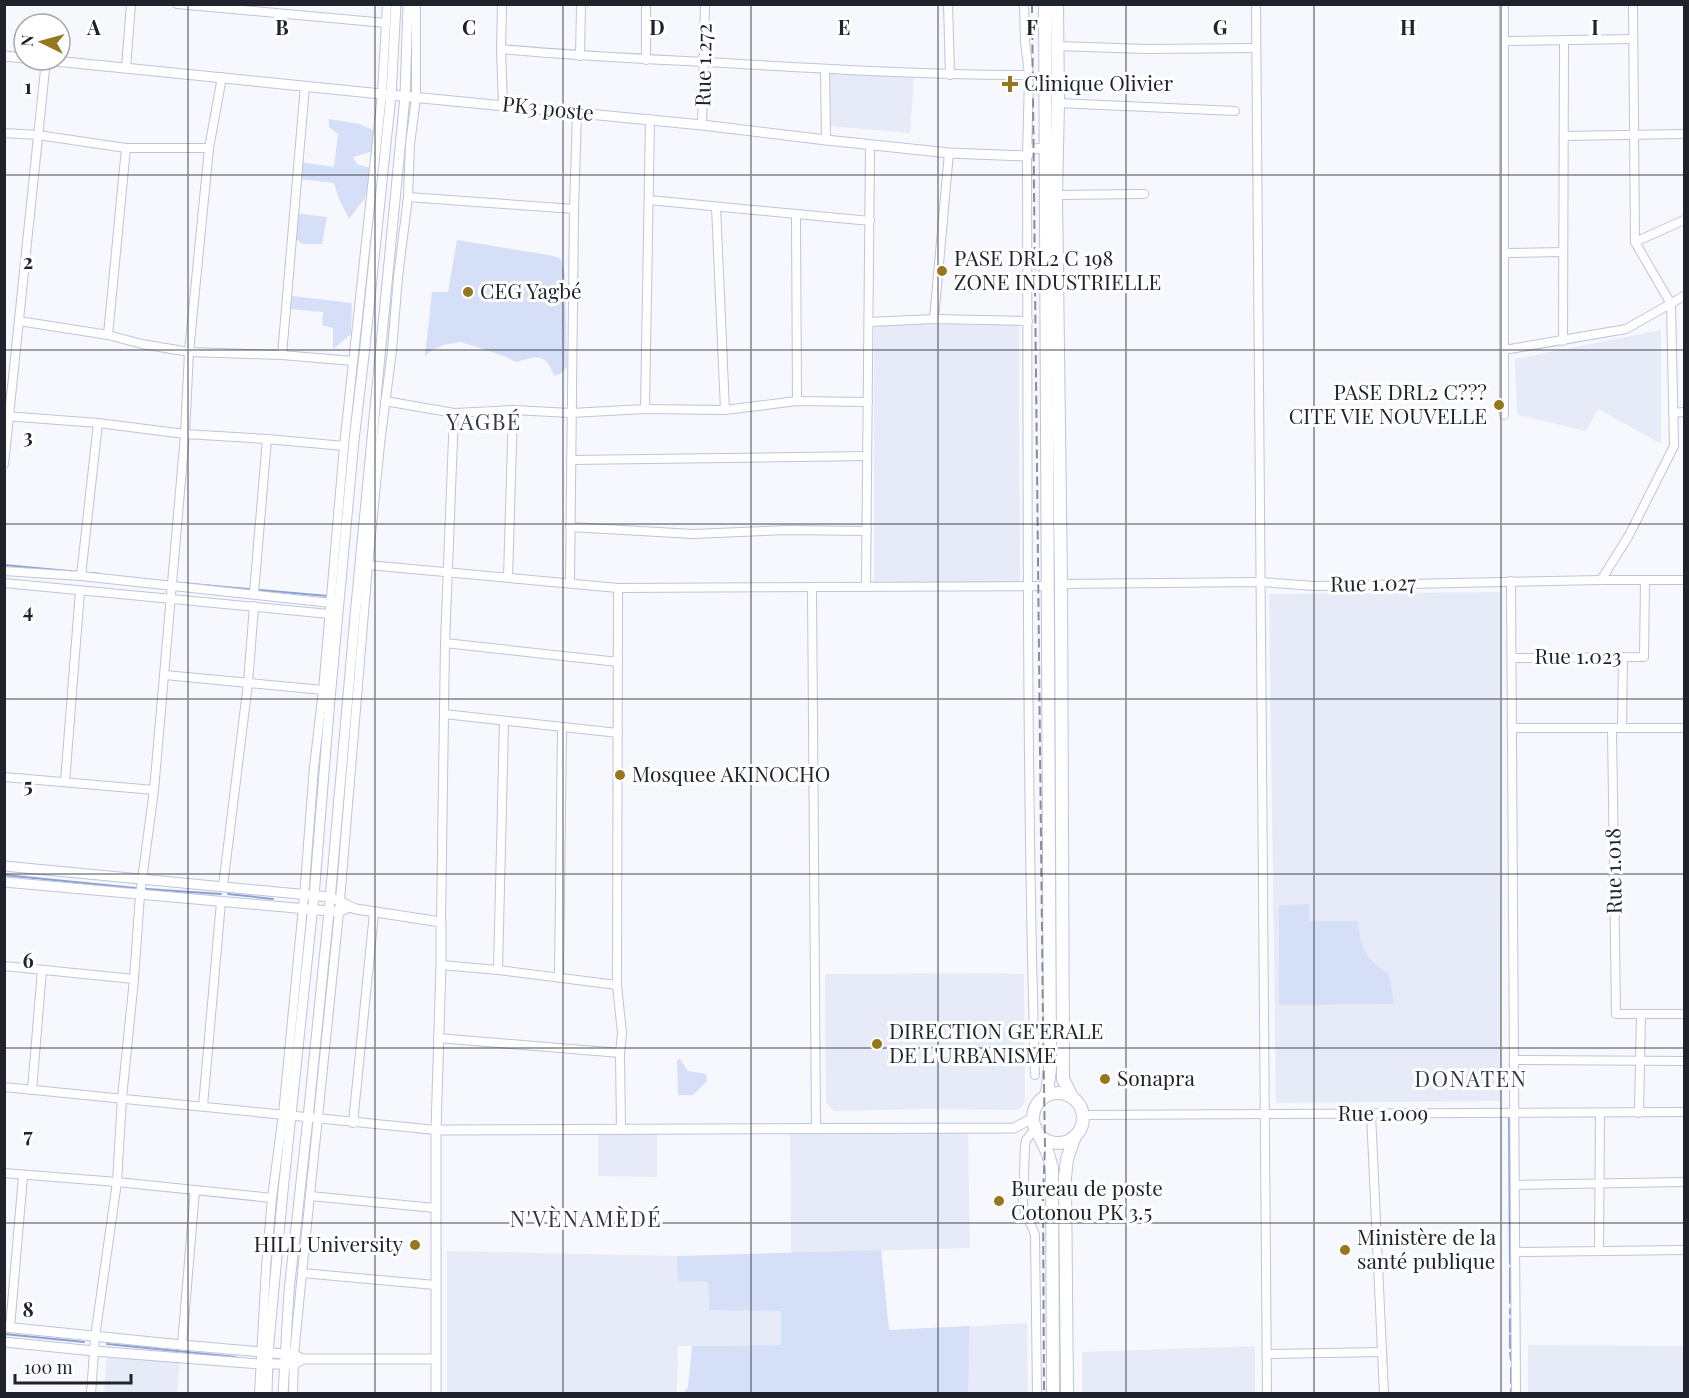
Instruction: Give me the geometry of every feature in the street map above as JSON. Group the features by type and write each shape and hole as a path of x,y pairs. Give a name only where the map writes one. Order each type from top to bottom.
{"highway":[{"path":"1045,4 1063,1079 1079,1105 1082,1115 1081,1126 1067,1159 1065,1177 1067,1394"},
{"path":"1053,1394 1052,1168 1036,1127 1037,1104 1047,1094 1050,1068 1055,585 1057,4"},
{"path":"1045,1096 1059,1093 1072,1097"},
{"path":"1036,1127 1047,1140 1058,1142 1075,1136"}],"street":[{"path":"126,68 131,4"},
{"path":"177,4 386,23"},
{"path":"264,1353 272,1198 287,1115 313,910 330,699 364,355 386,94 387,4"},
{"path":"259,1394 283,1191 302,909 344,446 396,4"},
{"path":"294,1358 289,1291 313,1118 334,912 355,616 405,96 408,4"},
{"path":"335,898 408,197 410,144 416,98 416,4"},
{"path":"502,4 503,105"},
{"path":"580,56 581,4"},
{"path":"646,4 646,60"},
{"name":"Rue 1.272","path":"702,125 705,4"},
{"path":"948,4 950,75"},
{"path":"1024,4 1029,75 1027,437 1030,902 1035,1075"},
{"path":"1256,4 1267,1394"},
{"path":"1504,4 1504,415"},
{"path":"1600,580 1628,537 1674,447 1671,303 1635,242 1633,4"},
{"path":"1504,41 1633,39"},
{"path":"1563,341 1564,41"},
{"path":"1057,46 1146,49 1256,48"},
{"path":"501,49 580,56 825,69 950,75 1029,75"},
{"name":"PK3 poste","path":"72,63 416,98 650,119 949,153 1027,156 1033,149 1046,148"},
{"path":"825,69 826,140"},
{"path":"4,464 7,417 45,72"},
{"path":"91,1394 95,1337 117,1182 140,896 154,790 165,675 185,434 189,352 209,148 222,77"},
{"path":"282,355 305,86"},
{"path":"1058,103 1235,111"},
{"path":"570,583 577,112"},
{"path":"645,409 650,119"},
{"path":"4,133 38,135 126,148 209,148"},
{"path":"1564,136 1684,134"},
{"path":"866,587 870,145"},
{"path":"108,335 126,148"},
{"path":"934,319 949,153"},
{"path":"1056,195 1144,194"},
{"path":"408,197 574,208"},
{"path":"649,200 870,222"},
{"path":"716,207 725,410"},
{"path":"796,214 796,401"},
{"path":"1635,242 1684,220"},
{"path":"1504,253 1563,252"},
{"path":"1504,351 1626,329 1684,296"},
{"path":"869,322 934,319 1028,321"},
{"path":"19,321 108,335 142,345 189,352 282,355 353,361"},
{"path":"386,402 454,413 513,410 571,413 645,409 725,410 796,401 868,402"},
{"path":"508,578 513,410"},
{"path":"1673,413 1684,412"},
{"path":"436,1394 436,1130 441,964 445,643 454,413"},
{"path":"7,417 98,423 185,434 344,446"},
{"path":"81,576 98,423"},
{"path":"254,594 267,439"},
{"path":"571,460 867,456"},
{"path":"570,527 693,534 787,530 867,531"},
{"name":"Rue 1.027","path":"368,565 618,588 1029,586 1260,582 1315,586 1511,581 1684,580"},
{"path":"4,571 81,576 331,603"},
{"path":"1511,581 1516,1394"},
{"name":"Rue 1.023","path":"1512,658 1644,657 1645,581"},
{"path":"4,583 329,614"},
{"path":"812,587 816,1129"},
{"path":"618,588 617,985 621,1033 621,1130"},
{"path":"65,782 80,591"},
{"path":"223,886 248,683 254,606"},
{"path":"445,643 618,662"},
{"path":"1622,728 1623,657"},
{"path":"165,675 323,690"},
{"path":"444,714 618,733"},
{"path":"498,970 504,721"},
{"path":"559,977 562,727"},
{"path":"1512,728 1684,728"},
{"name":"Rue 1.018","path":"1612,728 1616,1014 1641,1014"},
{"path":"4,777 154,790"},
{"path":"4,866 304,894 335,898 349,907 374,913 441,922"},
{"path":"4,882 334,912 349,907"},
{"path":"203,1106 221,902"},
{"path":"352,1123 374,913"},
{"path":"441,964 617,985"},
{"path":"4,966 134,979"},
{"path":"32,1090 42,970"},
{"path":"1639,1113 1641,1014 1684,1014"},
{"path":"438,1038 620,1053"},
{"path":"1514,1060 1684,1060"},
{"path":"4,1087 436,1130 1036,1127"},
{"name":"Rue 1.009","path":"1082,1115 1684,1112"},
{"path":"1599,1251 1600,1113"},
{"path":"1371,1114 1384,1394"},
{"path":"293,1394 294,1358 310,1196 313,1118"},
{"path":"1036,1127 1024,1146 1023,1204 1035,1235 1037,1394"},
{"path":"4,1173 272,1198"},
{"path":"23,1176 7,1328 264,1353 294,1358 435,1359"},
{"path":"1515,1185 1684,1182"},
{"path":"182,1346 195,1190"},
{"path":"310,1196 435,1208"},
{"path":"1515,1252 1684,1250"},
{"path":"302,1273 435,1285"},
{"path":"4,1342 263,1364 284,1364 294,1358"},
{"path":"1267,1354 1382,1352"},
{"path":"263,1364 267,1394"},
{"path":"283,1394 284,1364"}],"shaded area":[{"path":"830,73 914,78 910,133 827,126"},
{"path":"329,119 360,124 375,131 373,151 353,157 357,164 371,168 365,198 349,219 334,183 298,179 301,162 334,167 338,134 329,127"},
{"path":"296,213 327,217 322,244 302,244 293,236"},
{"path":"457,240 561,259 565,275 567,367 560,374 554,376 544,359 535,357 516,362 461,342 443,345 425,356 432,292 448,292"},
{"path":"292,296 352,303 351,334 333,349 333,328 322,325 323,312 290,309"},
{"path":"1019,324 1020,584 874,586 874,325"},
{"path":"1661,330 1661,444 1598,409 1586,431 1517,415 1515,359"},
{"path":"1500,592 1501,1101 1276,1103 1269,594"},
{"path":"1309,904 1309,921 1358,921 1360,938 1366,952 1381,969 1389,974 1394,1004 1279,1005 1279,906"},
{"path":"825,974 1024,974 1025,1102 1019,1110 834,1111 826,1103"},
{"path":"680,1059 688,1071 706,1074 707,1081 693,1095 678,1095 677,1060"},
{"path":"598,1133 657,1134 657,1177 598,1176"},
{"path":"790,1133 968,1133 970,1248 791,1253"},
{"path":"881,1250 889,1330 969,1326 968,1393 683,1393 688,1387 692,1346 781,1345 781,1311 709,1310 708,1282 678,1281 677,1256"},
{"path":"447,1251 677,1256 678,1281 708,1282 709,1310 781,1310 781,1345 678,1346 677,1393 447,1393"},
{"path":"1027,1323 1028,1393 943,1393 942,1328"},
{"path":"1528,1345 1684,1346 1684,1393 1528,1393"},
{"path":"1255,1346 1255,1393 1082,1393 1082,1352"},
{"path":"107,1355 180,1362 177,1393 104,1394"}],"waterway":[{"path":"4,565 100,574"},
{"path":"181,583 328,596"},
{"path":"4,875 135,888"},
{"path":"146,889 221,894"},
{"path":"228,894 273,899"},
{"path":"1509,1118 1510,1264"},
{"path":"1510,1268 1510,1303"},
{"path":"1510,1309 1510,1314"},
{"path":"1510,1319 1510,1332"},
{"path":"4,1334 84,1342"},
{"path":"1510,1335 1510,1348"},
{"path":"107,1344 236,1357"},
{"path":"1510,1353 1511,1360"},
{"path":"1511,1368 1511,1383"},
{"path":"1511,1389 1511,1394"}],"railway":[{"path":"1032,4 1045,1147 1043,1196 1044,1394"}],"place":[{"name":"Clinique Olivier","path":"1010,84"},
{"name":"PASE DRL2 C 198 ZONE INDUSTRIELLE","path":"942,271"},
{"name":"CEG Yagbé","path":"468,292"},
{"name":"PASE DRL2 C??? CITE VIE NOUVELLE","path":"1499,405"},
{"name":"Mosquee AKINOCHO","path":"620,775"},
{"name":"DIRECTION GE'ERALE DE L'URBANISME","path":"877,1044"},
{"name":"Sonapra","path":"1105,1079"},
{"name":"Bureau de poste Cotonou PK 3.5","path":"999,1201"},
{"name":"HILL University","path":"415,1245"},
{"name":"Ministère de la santé publique","path":"1345,1250"}],"district":[{"name":"YAGBÉ","path":"484,422"},
{"name":"DONATEN","path":"1471,1079"},
{"name":"N'VÈNAMÈDÉ","path":"586,1219"}]}
